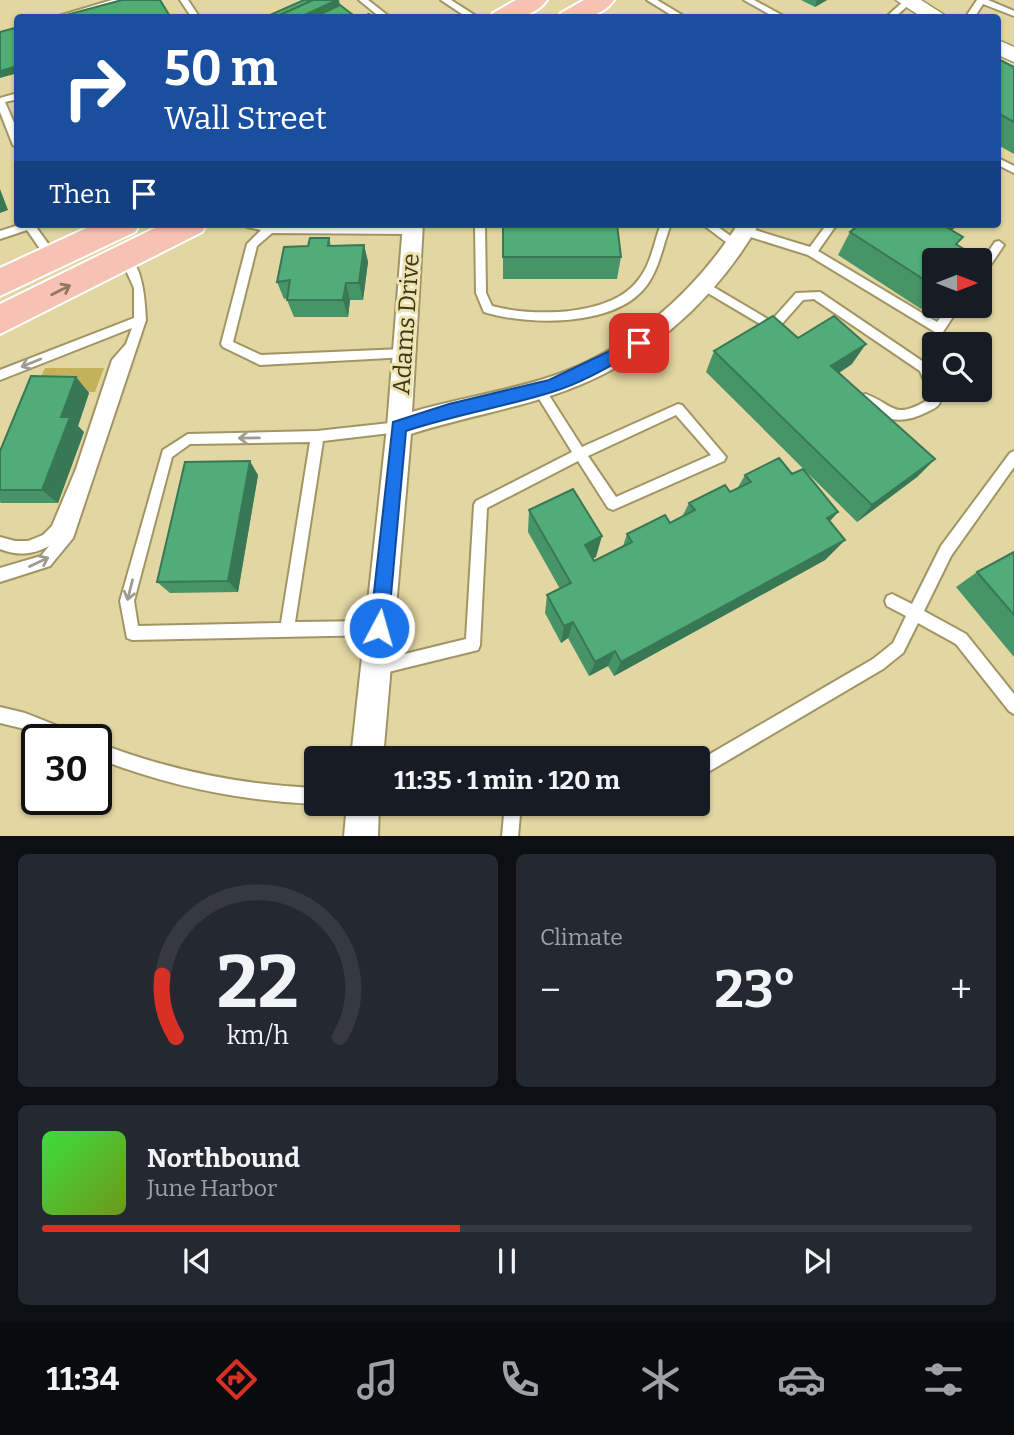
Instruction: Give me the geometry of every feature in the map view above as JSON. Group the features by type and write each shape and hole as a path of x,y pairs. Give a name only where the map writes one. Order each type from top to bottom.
{"main road":[{"path":"509,14 535,0"},
{"path":"527,14 548,0"},
{"path":"577,14 602,0"},
{"path":"0,284 116,228"},
{"path":"0,320 183,228"}],"street":[{"path":"908,0 932,14"},
{"name":"Adams Drive","path":"368,746 399,427 413,228"},
{"path":"399,427 449,411 540,389 593,368 639,343 705,286 744,233"},
{"path":"361,836 362,816"}],"lane":[{"path":"70,14 121,0"},
{"path":"363,0 382,14"},
{"path":"445,0 468,14"},
{"path":"651,0 676,14"},
{"path":"748,0 775,14"},
{"path":"893,14 908,0"},
{"path":"981,0 1014,14"},
{"path":"0,101 14,135"},
{"path":"0,236 23,228"},
{"path":"34,228 53,259"},
{"path":"266,228 342,228"},
{"path":"480,228 481,293 488,309 503,315 544,317 600,310 626,299 643,284 664,228"},
{"path":"723,228 812,252 939,329 947,318"},
{"path":"812,252 829,228"},
{"path":"270,229 253,244 227,344 260,360 403,355"},
{"path":"992,255 999,245"},
{"path":"0,575 46,561 68,534 140,320 139,288 125,257"},
{"path":"705,286 778,331 800,296 816,295 924,368 932,385 934,402 913,416 888,416 856,391"},
{"path":"0,376 140,320"},
{"path":"0,543 13,549 27,550 52,535 59,525 75,489 118,360 132,345"},
{"path":"375,668 473,645 481,505 580,454 678,409 720,457 613,504 580,454 540,389"},
{"path":"379,628 132,634 127,601 167,454 188,439 317,436 399,427"},
{"path":"287,631 317,436"},
{"path":"710,763 878,664 898,648 946,551 1014,457"},
{"path":"892,601 961,639 1014,706"},
{"path":"0,715 33,724"},
{"path":"112,756 182,780 237,791 304,795"},
{"path":"510,836 512,816"}],"shaded area":[{"path":"45,368 104,368 95,392 34,392"}],"building":[{"path":"122,0 160,0 169,14 70,14"},
{"path":"304,0 313,0 282,14 272,14"},
{"path":"313,0 337,0 307,14 282,14"},
{"path":"340,5 352,14 321,14"},
{"path":"14,28 14,67 0,71 0,32"},
{"path":"1001,60 1014,67 1014,122 1001,115"},
{"path":"503,228 617,228 621,257 503,257"},
{"path":"855,228 948,228 963,237 956,244 962,248 922,248 922,278 850,232"},
{"path":"310,238 329,238 328,246 364,245 359,283 346,283 343,300 287,300 290,280 277,282 284,247 308,246"},
{"path":"773,316 798,338 834,316 866,344 831,366 935,459 872,505 714,351"},
{"path":"31,376 76,377 61,417 70,417 42,490 0,490 0,451"},
{"path":"779,458 792,474 803,469 838,512 827,518 845,540 621,662 615,651 595,662 573,622 564,626 547,595 571,583 529,510 573,489 602,536 585,545 594,561 632,542 627,534 665,515 670,523 695,510 689,503 725,485 730,492 751,482 745,475"},
{"path":"250,461 228,581 157,582 185,462"},
{"path":"1014,552 1014,615 977,572"}],"route":[{"path":"379,628 399,427 449,411 551,386 593,368 639,343"}]}
